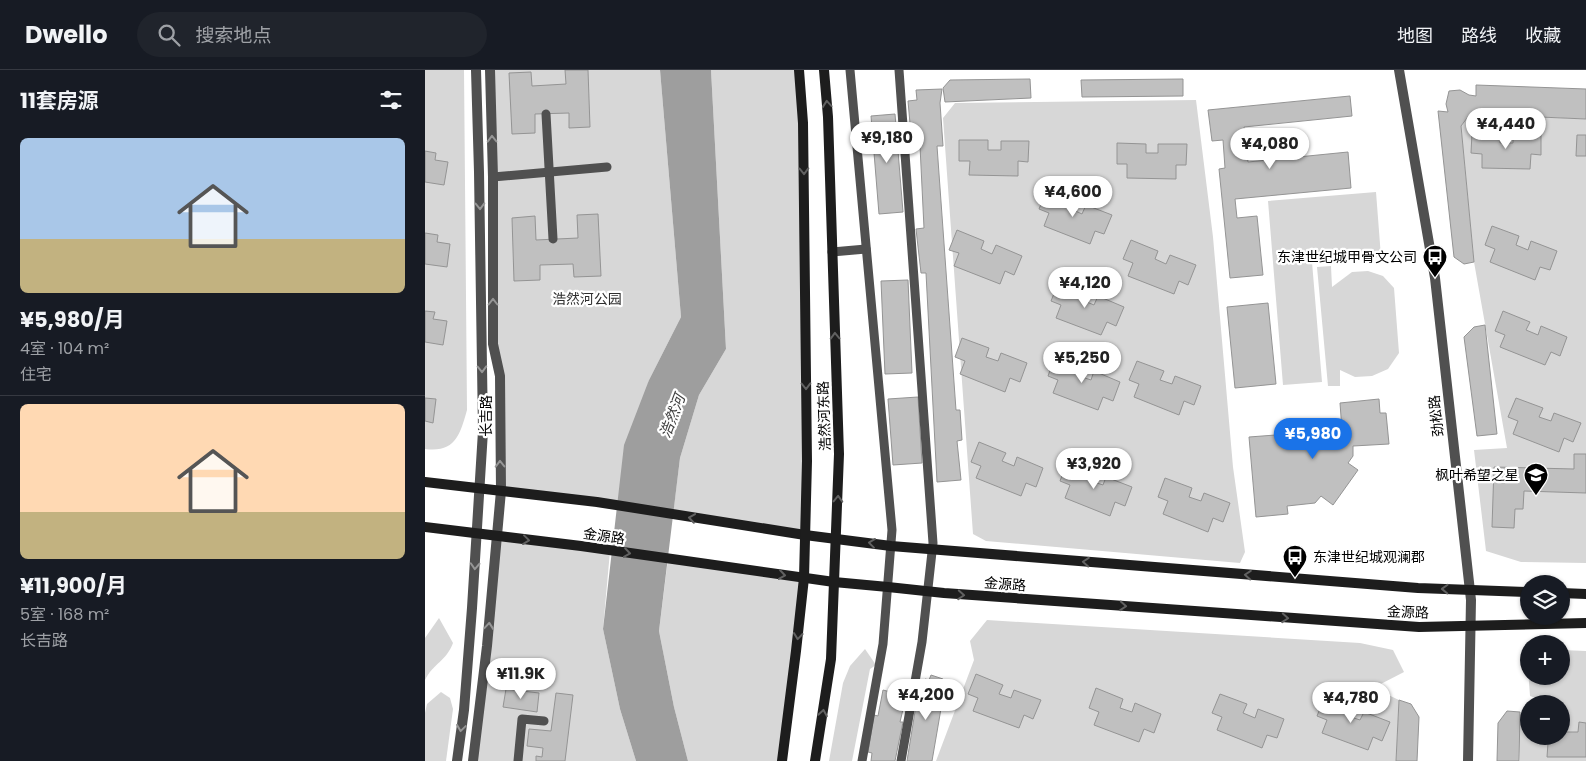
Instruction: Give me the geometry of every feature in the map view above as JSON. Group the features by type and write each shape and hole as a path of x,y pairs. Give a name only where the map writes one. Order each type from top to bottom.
{"main road":[{"name":"浩然河东路","path":"782,761 804,578 807,461 804,132 799,70"},
{"name":"浩然河东路","path":"815,761 831,659 839,454 828,117 824,70"},
{"name":"金源路","path":"425,482 597,502 805,535 891,546 1419,588 1520,592"},
{"name":"金源路","path":"425,528 544,542 834,582 887,586 927,592 1402,626 1586,623"},
{"path":"1570,593 1586,594"}],"street":[{"name":"长吉路","path":"457,761 464,710 483,431 476,70"},
{"name":"长吉路","path":"473,761 487,646 501,491 500,376 493,344 493,177 490,70"},
{"path":"850,70 892,530 883,644 862,761"},
{"path":"899,70 933,533 922,642 901,761"},
{"name":"劲松路","path":"1399,70 1435,278 1470,590 1468,761"},
{"path":"546,114 553,239"},
{"path":"493,177 607,167"},
{"path":"832,252 866,249"},
{"path":"517,761 521,719 544,721"},
{"path":"473,761 480,761"}],"green space":[{"path":"425,70 464,70 467,410 462,427 455,440 450,445 435,449 425,449"},
{"name":"浩然河公园","path":"490,70 660,70 681,317 649,380 617,506 501,491 500,441 493,344"},
{"path":"711,70 799,70 805,535 673,515 680,458 699,395 726,349"},
{"path":"1196,100 1213,237 1233,467 1245,552 1240,563 986,541 973,534 943,118 955,103"},
{"path":"1470,114 1586,119 1586,563 1521,562 1486,551 1474,450 1507,448 1474,262 1461,126"},
{"path":"1376,192 1381,257 1312,262 1322,382 1283,385 1268,201"},
{"path":"1331,266 1332,287 1352,272 1368,271 1383,276 1394,288 1399,353 1388,369 1372,376 1355,377 1340,370 1340,386 1328,386 1317,267"},
{"path":"497,536 610,551 603,629 620,709 636,761 473,761"},
{"path":"668,559 804,578 782,761 688,761 674,707 659,631"},
{"path":"439,618 453,643 447,654 425,680 425,638"},
{"path":"987,620 1360,643 1393,650 1404,672 1373,688 1399,700 1396,761 936,761 974,660 970,641"},
{"path":"865,649 876,665 870,669 852,761 829,761 843,683 850,666"},
{"path":"1570,650 1586,651 1586,761 1520,761 1520,745 1570,745 1570,695 1530,695 1529,685 1570,685"},
{"path":"441,692 450,698 453,709 446,761 425,761 425,713 427,704"}],"water":[{"name":"浩然河","path":"660,70 711,70 726,349 699,395 680,458 659,631 674,707 688,761 636,761 620,709 603,629 624,445 649,380 681,317"}],"building":[{"path":"565,70 588,70 590,127 569,128 569,113 535,114 535,133 512,134 509,73 531,72 532,86 566,84"},
{"path":"1030,79 1031,98 945,102 943,88 950,80"},
{"path":"1183,79 1183,96 1082,97 1081,80"},
{"path":"1476,85 1586,89 1586,119 1470,114 1461,126 1474,262 1464,264 1454,257 1438,111 1448,112 1446,104 1449,91 1460,90 1469,95 1476,96"},
{"path":"942,89 940,103 943,146 937,146 956,410 960,410 962,440 957,441 961,480 937,482 926,273 921,273 916,229 924,228 920,146 912,146 908,101 917,100 916,90"},
{"path":"1350,96 1352,116 1244,127 1248,162 1348,152 1351,188 1235,199 1237,218 1257,216 1263,275 1230,278 1219,169 1225,168 1223,140 1212,141 1208,110"},
{"path":"895,114 903,212 879,214 871,116"},
{"path":"1472,133 1500,133 1500,143 1513,143 1513,133 1541,134 1541,155 1531,154 1530,169 1482,168 1482,154 1471,153"},
{"path":"1577,135 1586,135 1586,156 1576,156"},
{"path":"959,140 988,140 988,150 1001,150 1001,141 1029,141 1028,162 1018,161 1018,176 969,175 970,161 959,161"},
{"path":"1117,143 1146,144 1146,153 1158,153 1158,144 1187,144 1186,165 1176,165 1176,179 1127,178 1127,164 1117,164"},
{"path":"425,151 436,153 435,160 448,162 444,185 425,182"},
{"path":"1047,190 1074,201 1071,209 1082,214 1086,205 1112,215 1104,234 1095,231 1090,244 1044,226 1049,213 1039,209"},
{"path":"598,214 601,276 574,277 573,264 540,265 540,280 514,281 512,218 535,216 536,240 578,238 577,215"},
{"path":"1492,226 1519,236 1516,245 1528,250 1531,241 1557,251 1550,270 1540,267 1535,280 1490,262 1495,249 1485,245"},
{"path":"957,230 984,241 981,249 992,254 996,245 1022,256 1014,275 1005,271 1000,284 954,266 959,253 949,250"},
{"path":"425,233 438,235 437,242 450,244 447,267 425,264"},
{"path":"1131,240 1158,251 1155,259 1166,264 1170,255 1196,265 1188,285 1179,281 1174,294 1128,276 1133,263 1123,259"},
{"path":"908,280 912,373 885,374 881,281"},
{"path":"1059,281 1086,292 1082,300 1094,305 1098,296 1124,307 1116,326 1107,322 1101,335 1056,318 1061,305 1051,301"},
{"path":"1268,303 1276,384 1235,388 1227,307"},
{"path":"425,311 435,312 433,319 447,321 443,345 425,342"},
{"path":"1503,311 1530,322 1526,330 1538,335 1541,326 1567,337 1560,356 1551,352 1545,365 1500,347 1505,335 1495,331"},
{"path":"1485,325 1497,434 1477,436 1464,337 1474,327"},
{"path":"962,338 989,348 986,357 998,361 1001,353 1027,363 1020,382 1010,378 1005,392 960,374 965,361 955,357"},
{"path":"1055,356 1082,367 1079,376 1091,380 1094,371 1120,382 1113,401 1103,397 1098,410 1053,393 1058,380 1048,376"},
{"path":"1137,361 1164,371 1160,380 1172,384 1175,376 1201,386 1194,405 1184,401 1179,415 1134,397 1139,384 1129,380"},
{"path":"918,397 922,463 893,465 888,399"},
{"path":"425,398 436,399 433,423 425,421"},
{"path":"1516,398 1543,408 1539,417 1551,421 1554,413 1581,423 1573,442 1564,438 1559,452 1513,434 1518,421 1508,417"},
{"path":"1379,399 1380,413 1386,413 1389,444 1353,446 1353,456 1348,463 1358,470 1333,505 1321,496 1315,503 1287,506 1288,514 1256,517 1249,437 1342,430 1340,403"},
{"path":"979,442 1006,453 1002,461 1014,466 1017,457 1043,468 1036,487 1026,483 1021,496 976,478 981,466 971,462"},
{"path":"1574,454 1586,454 1586,493 1524,491 1523,509 1515,509 1514,528 1492,527 1494,467 1574,469"},
{"path":"1067,462 1094,472 1091,481 1103,485 1106,477 1132,487 1125,506 1115,502 1110,516 1065,498 1070,485 1060,481"},
{"path":"1165,478 1192,488 1189,497 1201,501 1204,493 1230,503 1223,522 1213,518 1208,532 1163,514 1168,501 1158,497"},
{"path":"976,674 1003,685 999,694 1011,698 1014,690 1041,700 1033,719 1024,715 1019,728 973,711 978,698 968,694"},
{"path":"931,675 943,679 939,696 943,697 932,761 907,761 918,693 923,694 925,679 929,680"},
{"path":"1096,688 1123,699 1120,708 1132,712 1135,703 1161,714 1154,733 1144,729 1139,742 1094,725 1099,712 1089,708"},
{"path":"506,689 539,693 537,712 503,707"},
{"path":"883,690 898,694 897,699 905,701 900,722 903,722 895,761 871,761 872,753 868,752 874,715 878,716"},
{"path":"556,693 573,695 565,761 536,761 536,756 542,757 543,748 527,746 529,729 551,731"},
{"path":"1220,694 1247,704 1243,713 1255,718 1258,709 1284,719 1277,738 1267,735 1262,748 1217,730 1222,717 1212,713"},
{"path":"1325,696 1352,707 1348,716 1360,720 1364,712 1390,722 1382,741 1373,737 1368,750 1322,733 1327,720 1317,716"},
{"path":"1399,700 1411,704 1419,717 1417,761 1396,761"},
{"path":"1507,711 1520,712 1519,761 1497,761 1498,723"},
{"path":"1579,722 1586,723 1586,757 1547,757 1548,745 1570,745 1570,732 1578,732"}],"place":[{"name":"东津世纪城甲骨文公司","path":"1435,278"},
{"name":"枫叶希望之星","path":"1536,496"},
{"name":"东津世纪城观澜郡","path":"1295,578"}]}
